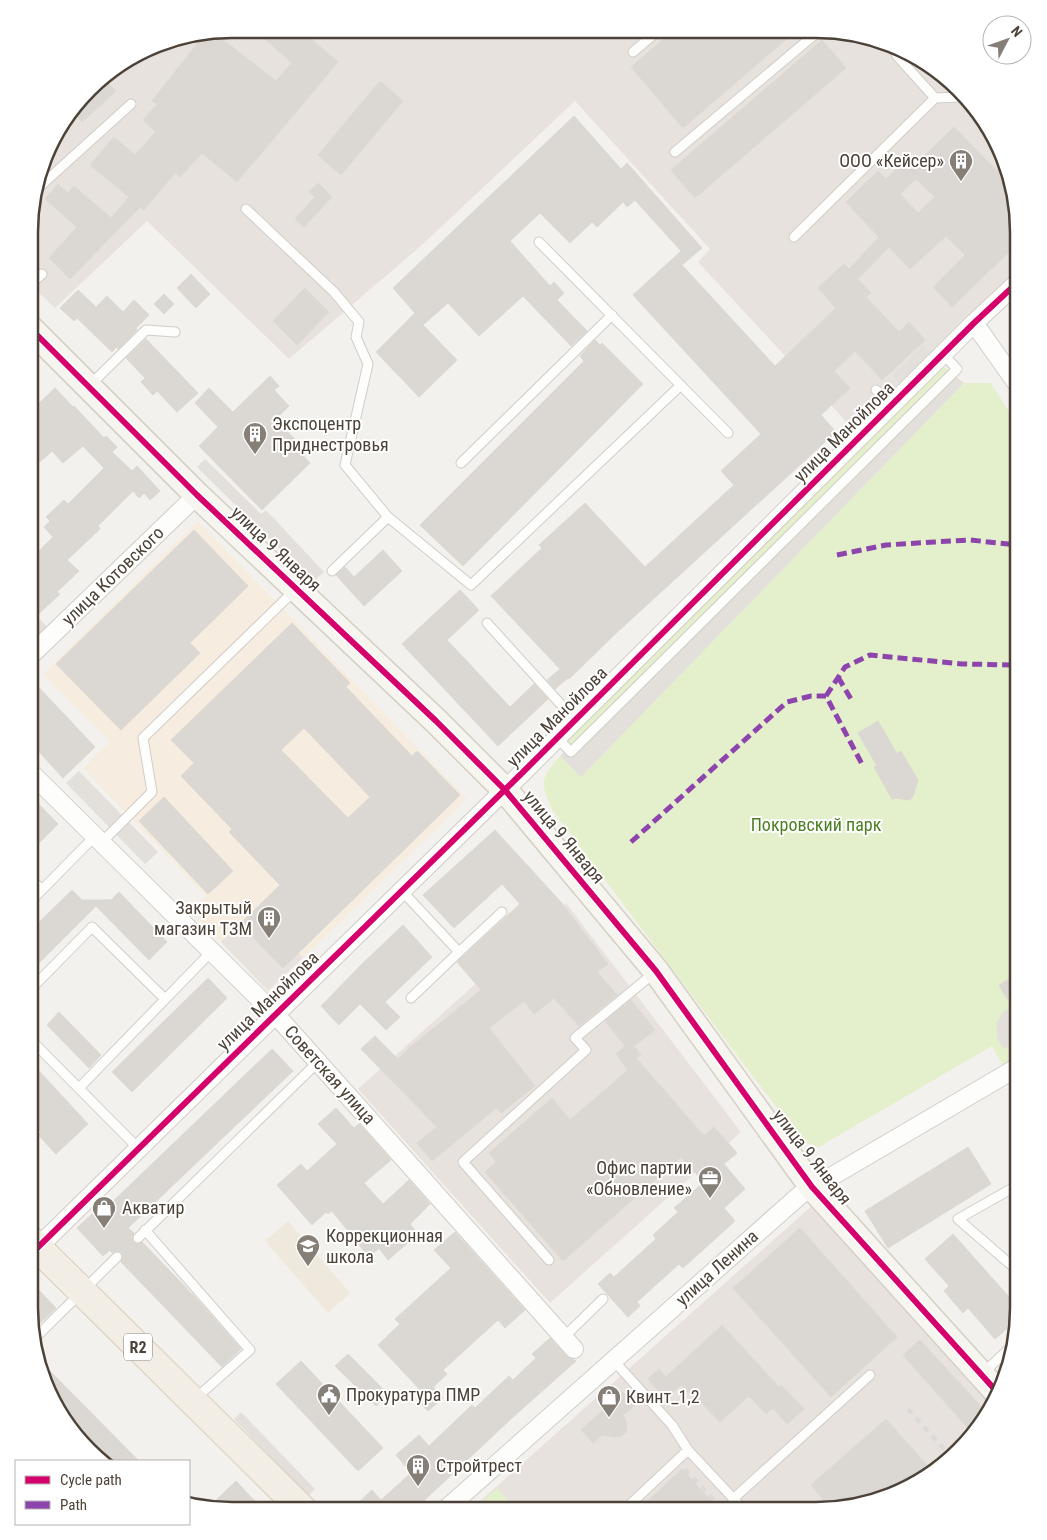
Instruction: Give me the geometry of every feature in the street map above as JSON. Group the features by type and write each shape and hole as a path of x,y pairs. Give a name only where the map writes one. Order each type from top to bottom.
{"main road":[{"name":"R2","path":"38,1253 83,1292 294,1502"}],"street":[{"name":"улица Манойлова","path":"38,1242 138,1149 276,1015 1010,289"},
{"path":"974,323 1010,374"},
{"name":"улица 9 Января","path":"38,336 197,495 436,721 505,790 656,971 812,1187 992,1388"},
{"name":"улица Котовского","path":"38,648 197,495"},
{"name":"Советская улица","path":"38,780 276,1015 569,1343"},
{"name":"улица Ленина","path":"454,1502 800,1195 1010,1072"}],"lane":[{"path":"633,52 650,38"},
{"path":"675,152 810,38"},
{"path":"908,62 935,98"},
{"path":"794,237 935,98 955,96"},
{"path":"44,183 131,104"},
{"path":"246,209 334,292 359,322 356,337 368,364 345,465 388,517 471,585 681,385"},
{"path":"539,242 728,433"},
{"path":"38,277 42,274"},
{"path":"461,462 612,315"},
{"path":"88,386 146,330 175,332"},
{"path":"557,738 571,752 957,369 943,354"},
{"path":"876,390 891,405"},
{"path":"332,571 388,517"},
{"path":"38,894 152,792 143,738 296,589"},
{"path":"487,624 575,720"},
{"path":"38,886 42,890"},
{"path":"402,891 459,952"},
{"path":"411,998 502,912"},
{"path":"38,981 92,927 165,999"},
{"path":"79,1088 211,952"},
{"path":"549,1260 463,1162 586,1050 575,1038 656,971"},
{"path":"38,1047 138,1149"},
{"path":"138,1238 319,1062"},
{"path":"1010,1190 958,1219 1010,1264"},
{"path":"146,1230 250,1350 193,1401"},
{"path":"39,1334 117,1257"},
{"path":"569,1343 603,1299"},
{"path":"980,1375 1004,1353"},
{"path":"613,1360 672,1425 688,1450 736,1502"},
{"path":"733,1499 870,1375"},
{"path":"633,1502 688,1450"}],"shaded area":[{"path":"828,38 853,41 878,48 901,58 923,70 953,94 977,124 995,158 1003,182 1008,207 1010,281 854,430 698,262 710,249 575,101 423,244 289,359 147,221 55,308 38,292 38,219 41,194 48,169 70,124 94,94 124,70 158,52 182,44 207,39"},
{"path":"923,345 934,357 902,386 892,375"},
{"path":"949,371 964,383 581,777 560,756"},
{"path":"205,459 261,514 266,510 324,572 313,582 197,467"},
{"path":"198,521 467,799 303,958 255,909 221,942 191,911 206,896 83,768 110,742 43,674"},
{"path":"40,619 48,628 38,638 38,621"},
{"path":"79,771 158,852 145,864 66,783"},
{"path":"566,903 741,1132 550,1303 358,1089"},
{"path":"255,909 303,958 268,991 221,942"},
{"path":"1010,1008 1010,1045 1004,1049 997,1039 996,1024 1003,1012"},
{"path":"815,1203 987,1397 977,1416 953,1446 923,1470 889,1488 853,1499 828,1502 479,1502"},
{"name":"Коррекционная школа","path":"288,1221 350,1293 328,1313 265,1241"},
{"path":"241,1412 315,1489 308,1496 234,1419"}],"green space":[{"path":"942,365 949,371 571,746 565,740"},
{"name":"Покровский парк","path":"964,383 991,383 1010,413 1010,1062 1003,1066 992,1046 819,1147 802,1141 553,811 544,788 544,782 548,771 560,756 581,777"},
{"path":"497,1488 509,1502 482,1502"}],"building":[{"path":"221,38 276,81 292,63 264,38 310,38 338,62 237,182 202,153 180,177 175,173 144,210 140,207 70,279 49,258 77,227 45,199 58,184 68,193 74,186 111,218 129,197 90,165 114,137 135,155 156,132 143,120 157,104 152,101 197,44 194,41"},
{"path":"665,38 788,38 683,128 631,67"},
{"path":"822,40 846,68 695,198 671,170"},
{"path":"380,81 403,101 341,175 318,155"},
{"path":"108,83 116,91 82,122 76,116 94,94"},
{"path":"574,116 621,169 627,163 702,248 682,265 775,366 836,308 818,288 844,264 849,269 879,237 846,202 878,171 886,179 910,156 917,163 954,127 1001,175 1006,194 1010,251 952,307 933,287 965,255 946,236 910,269 889,247 858,279 871,293 866,297 899,332 909,322 925,340 882,380 855,351 834,371 850,388 821,415 836,432 613,636 569,679 555,689 547,680 560,669 491,596 542,548 539,545 585,503 645,567 734,485 721,471 761,434 633,295 681,251 635,200 627,207 623,202 597,227 592,222 570,243 540,213 510,241 550,286 554,282 564,293 557,300 587,331 571,346 523,296 479,336 448,303 423,325 457,360 419,397 376,352 415,313 393,288","holes":["916,179 935,197 918,213 900,194"]},
{"path":"318,183 332,197 304,227 295,219 315,197 309,192"},
{"path":"191,274 210,294 196,308 177,288"},
{"path":"305,288 329,312 297,345 273,321"},
{"path":"78,290 96,307 107,296 123,312 134,300 149,315 118,349 116,347 112,352 77,318 74,321 60,308"},
{"path":"164,294 174,304 164,314 154,304"},
{"path":"146,339 198,393 177,412 157,391 153,395 141,382 145,378 126,358"},
{"path":"595,340 600,345 602,343 643,384 463,566 420,525 584,361 580,356"},
{"name":"Экспоцентр Приднестровья","path":"270,376 279,386 274,390 289,406 275,420 299,443 295,447 310,463 262,510 199,446 218,427 195,403 209,388 233,412"},
{"path":"55,388 104,438 106,436 117,447 112,452 132,471 137,466 160,491 150,500 144,493 139,498 133,491 98,526 100,529 67,560 79,571 57,592 60,594 38,615 38,552 53,537 44,527 50,521 46,517 64,500 68,504 104,468 83,446 63,463 52,451 40,462 38,460 38,404"},
{"path":"194,530 248,586 190,643 200,653 121,730 56,664"},
{"path":"383,550 402,571 364,606 336,575 345,567 354,577"},
{"path":"460,590 479,610 447,640 510,707 534,684 548,699 498,746 402,644"},
{"path":"292,623 350,683 346,687 412,756 417,751 460,795 283,968 240,924 280,885 229,832 232,829 181,776 194,763 171,740","holes":["304,728 370,797 348,818 281,750"]},
{"path":"38,686 95,747 63,778 38,751"},
{"path":"878,721 897,754 901,751 918,780 911,799 892,799 874,767 877,766 858,733"},
{"path":"164,797 233,871 208,894 139,821"},
{"path":"38,803 58,824 38,844"},
{"path":"495,830 560,901 608,964 597,972 617,995 579,1026 554,998 534,1014 524,1001 489,1028 535,1086 501,1113 496,1108 432,1161 417,1143 437,1127 361,1049 375,1036 398,1059 481,990 457,962 520,904 502,884 454,928 423,895"},
{"path":"72,890 82,900 111,900 119,892 167,942 149,960 96,906 38,964 38,923"},
{"path":"403,925 432,957 385,1002 400,1017 386,1030 360,1004 339,1025 321,1006"},
{"path":"208,978 227,998 132,1092 112,1072"},
{"path":"1010,979 1010,997 1007,999 999,985"},
{"path":"631,1000 655,1030 634,1046 641,1055 636,1058 704,1136 714,1127 737,1153 724,1164 745,1189 724,1208 735,1221 683,1268 679,1264 637,1302 640,1306 628,1317 598,1284 610,1273 614,1277 656,1239 653,1235 678,1212 674,1208 704,1182 681,1157 563,1261 485,1172 496,1162 489,1153 552,1098 570,1120 628,1070 616,1054 625,1046 605,1021"},
{"path":"59,1012 101,1055 89,1068 47,1025"},
{"path":"272,1049 293,1071 128,1228 134,1233 132,1237 133,1242 137,1244 142,1242 196,1298 241,1349 222,1367 121,1262 123,1256 121,1252 116,1251 112,1253 110,1250 103,1256 77,1228 105,1202 108,1206"},
{"path":"38,1072 88,1124 56,1154 38,1135 41,1132 38,1129"},
{"path":"336,1108 354,1128 359,1124 391,1160 364,1183 383,1204 409,1180 430,1204 410,1224 418,1234 388,1260 379,1248 369,1257 332,1211 328,1214 326,1212 312,1225 277,1185 301,1164 307,1171 337,1144 318,1124"},
{"path":"968,1147 991,1184 888,1248 865,1211"},
{"path":"800,1228 897,1337 831,1397 733,1288"},
{"path":"455,1232 525,1310 505,1328 498,1320 443,1370 447,1374 425,1395 378,1345 400,1324 395,1319 451,1268 434,1250"},
{"path":"953,1234 1010,1298 1008,1327 995,1339 968,1308 963,1313 944,1291 949,1286 925,1259"},
{"path":"38,1289 56,1308 38,1325"},
{"path":"722,1325 779,1387 781,1385 804,1409 787,1424 773,1408 766,1414 749,1396 720,1422 681,1385 667,1397 661,1394 648,1379 659,1369 666,1377"},
{"path":"550,1338 566,1356 576,1361 423,1502 359,1502 372,1490 381,1500 411,1473 396,1455 419,1435 429,1446 472,1405 475,1408 509,1376 513,1380 536,1358 532,1354"},
{"path":"920,1340 982,1407 968,1428 903,1355"},
{"path":"348,1354 388,1394 376,1406 335,1366"},
{"name":"Прокуратура ПМР","path":"301,1361 383,1448 358,1471 276,1384"},
{"path":"47,1368 138,1460 112,1460 94,1446 70,1416 52,1382"},
{"path":"433,1387 443,1398 428,1411 418,1401"},
{"name":"Квинт_1,2","path":"623,1392 635,1405 623,1415 627,1424 626,1432 621,1436 615,1437 602,1435 593,1443 581,1430"},
{"path":"886,1419 928,1466 889,1488 853,1499 826,1502 811,1485"},
{"path":"682,1469 712,1502 647,1502"},
{"path":"236,1481 256,1502 219,1502 215,1502"}],"railway":[{"path":"908,1409 946,1451"},
{"path":"685,1469 716,1502"}],"marked path":[{"path":"837,555 886,545 970,540 1010,544"},
{"path":"826,696 845,667 870,655 962,664 1010,665"},
{"path":"838,677 851,699"},
{"path":"631,842 787,702 811,696 826,696 863,766"}],"cycle path":[{"path":"38,1247 522,773 974,323 1010,289"},
{"path":"38,336 197,495 436,721 505,790 656,971 812,1187 993,1387"}],"place":[{"name":"ООО «Кейсер»","path":"961,182"},
{"name":"Экспоцентр Приднестровья","path":"255,455"},
{"name":"Закрытый магазин ТЗМ","path":"269,939"},
{"name":"Офис партии «Обновление»","path":"710,1199"},
{"name":"Акватир","path":"104,1229"},
{"name":"Коррекционная школа","path":"308,1267"},
{"name":"Прокуратура ПМР","path":"329,1416"},
{"name":"Квинт_1,2","path":"609,1418"},
{"name":"Стройтрест","path":"418,1487"}]}
